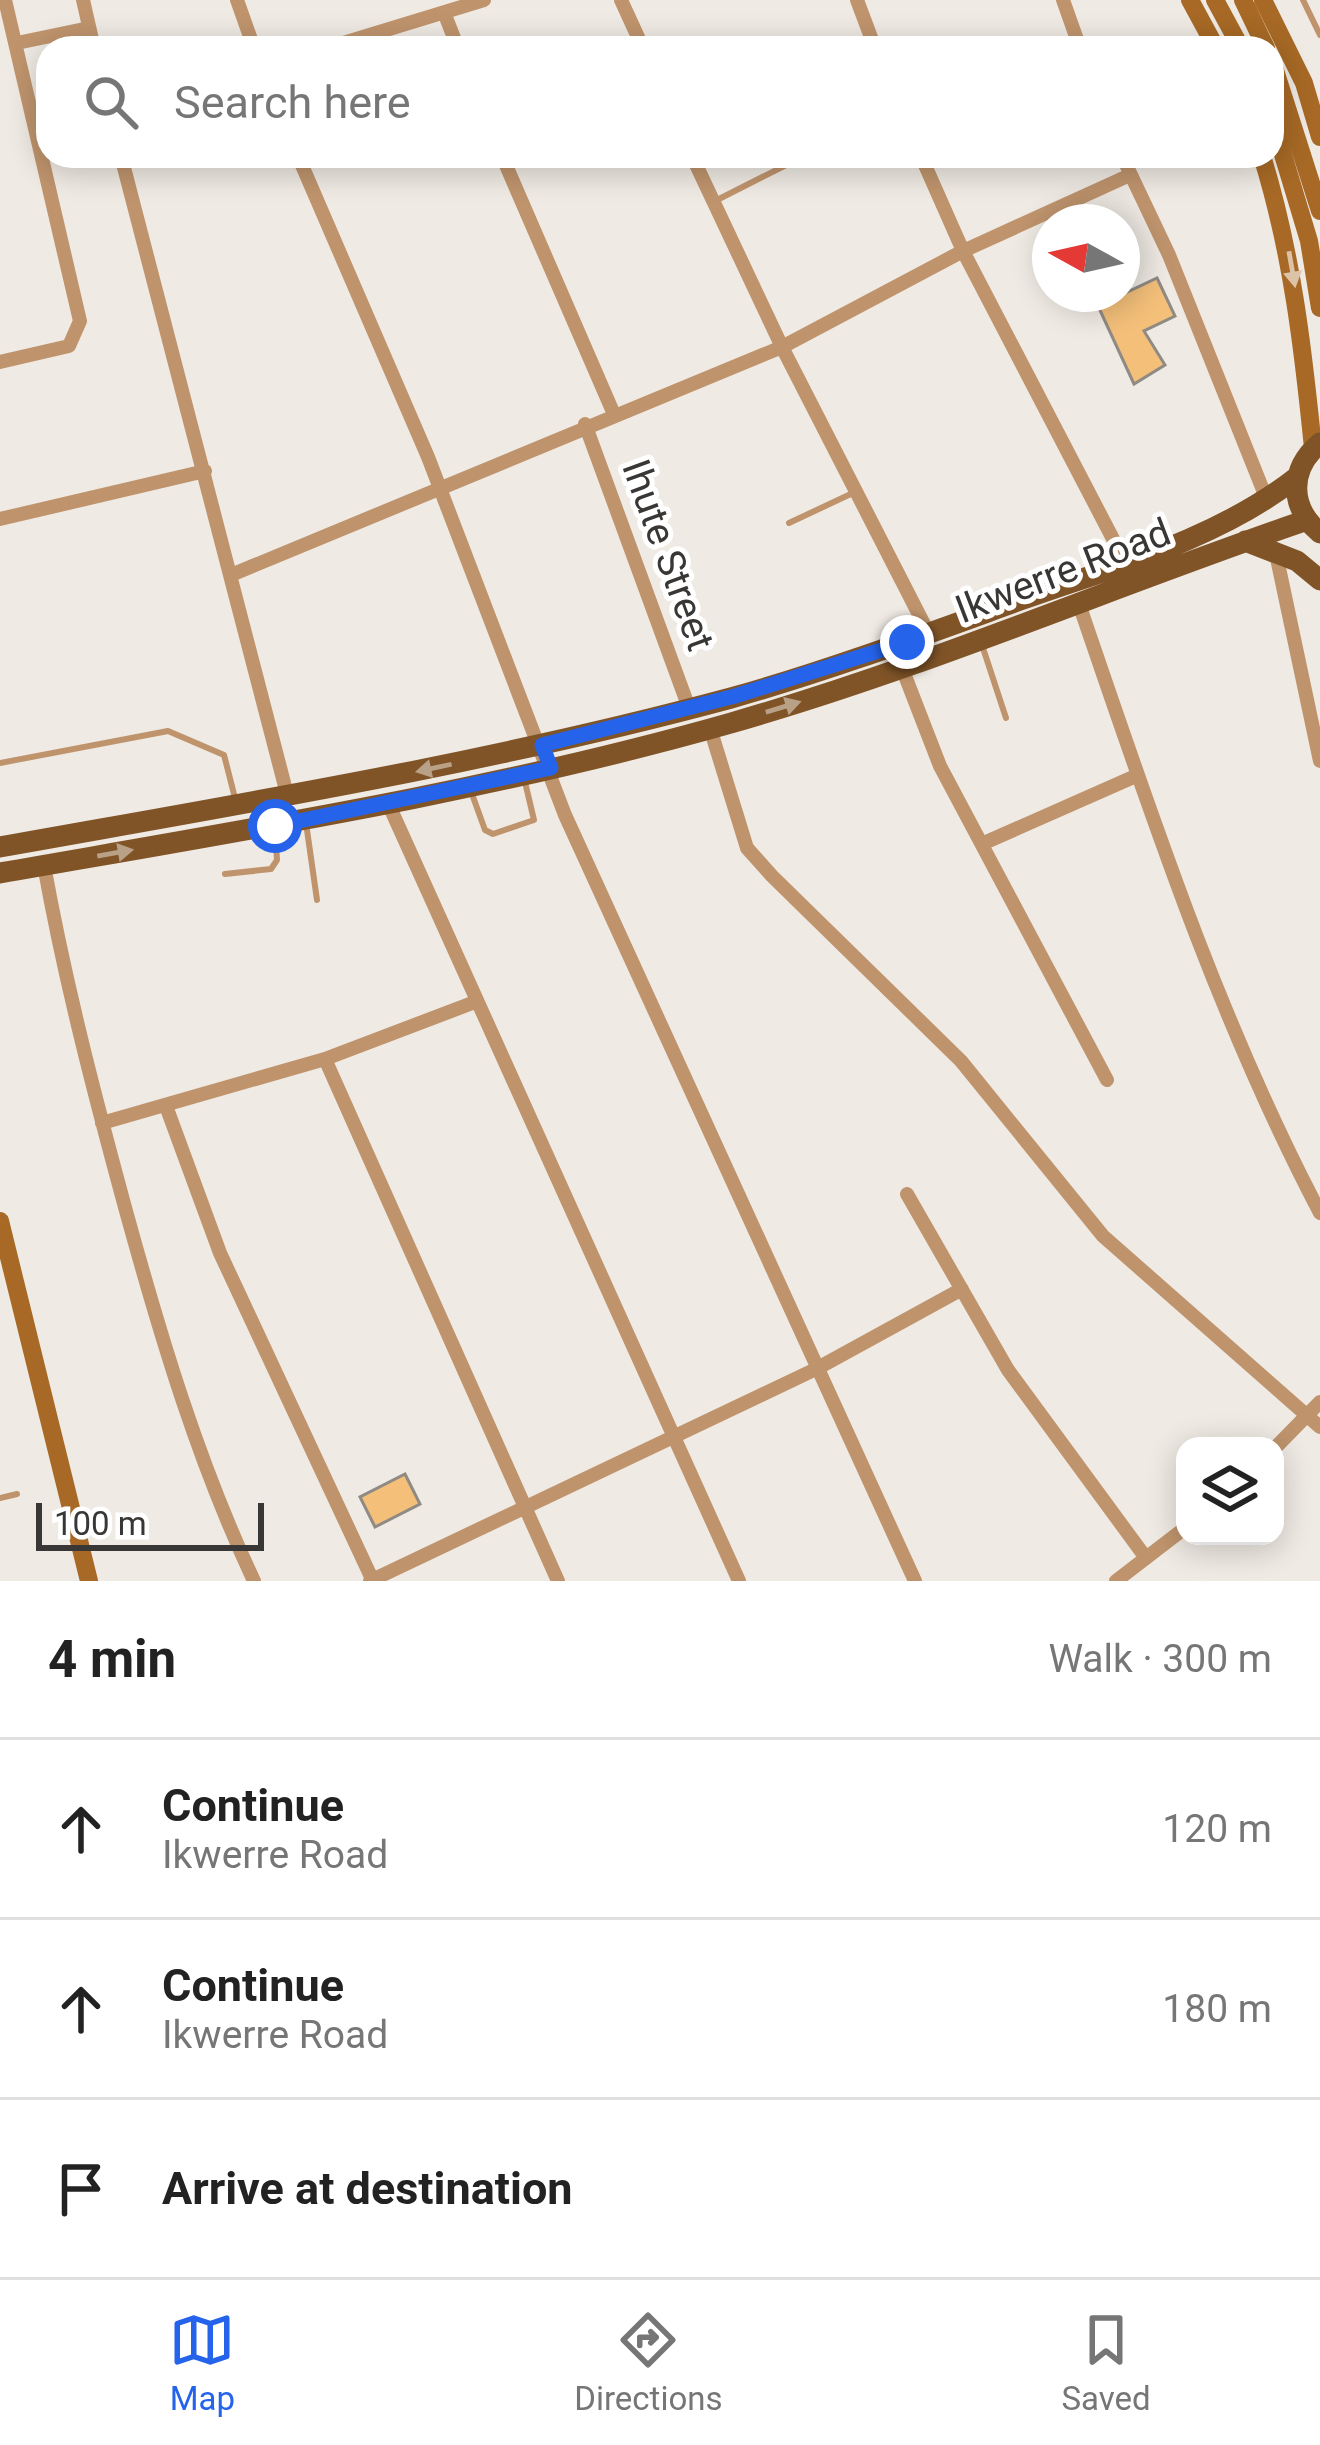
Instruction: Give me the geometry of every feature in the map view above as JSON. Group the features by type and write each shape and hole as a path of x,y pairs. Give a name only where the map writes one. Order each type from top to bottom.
{"main road":[{"path":"1313,526 1297,500 1297,478 1317,446"},
{"name":"Ikwerre Road","path":"0,847 287,798 542,745 689,708 929,634 1125,562 1267,500 1297,478"},
{"name":"Ikwerre Road","path":"0,873 306,820 551,768 710,728 980,641 1244,541 1313,526"},
{"path":"1244,541 1275,549 1320,580"}],"street":[{"path":"4,0 36,128"},
{"path":"83,0 91,36"},
{"path":"237,0 250,36"},
{"path":"370,36 484,0"},
{"path":"621,0 638,36"},
{"path":"857,0 870,36"},
{"path":"1063,0 1076,36"},
{"path":"1190,0 1210,36"},
{"path":"1216,0 1235,36"},
{"path":"1243,0 1261,36"},
{"path":"1263,0 1281,36"},
{"path":"445,15 453,36"},
{"path":"53,36 89,28"},
{"path":"17,44 36,40"},
{"path":"1284,43 1304,83 1320,136"},
{"path":"1284,98 1320,211"},
{"path":"1284,157 1304,223 1320,308"},
{"path":"0,362 69,346 80,321 45,168"},
{"path":"124,168 287,798"},
{"path":"303,168 440,487 566,815 626,954 915,1581"},
{"path":"507,168 613,412"},
{"path":"698,168 782,347 929,634"},
{"path":"926,168 963,251 1125,562"},
{"path":"1127,168 1169,255 1267,500"},
{"path":"1266,168 1285,229 1317,446"},
{"path":"231,575 613,412 782,347 963,251 1130,175"},
{"path":"1301,324 1320,338"},
{"name":"Ihute Street","path":"585,424 689,708"},
{"path":"0,519 205,471"},
{"path":"1275,549 1320,761"},
{"path":"1079,604 1253,1081 1320,1214"},
{"path":"902,668 940,766 1107,1080"},
{"path":"710,728 747,848 961,1061 1103,1236 1320,1427"},
{"path":"984,843 1138,775"},
{"path":"388,803 739,1581"},
{"path":"44,866 102,1123 186,1417 254,1581"},
{"path":"102,1123 325,1059 475,1002"},
{"path":"325,1059 559,1581"},
{"path":"166,1106 220,1252 372,1581 526,1503 816,1369 962,1289"},
{"path":"907,1194 1008,1370 1146,1558"},
{"path":"0,1221 7,1282 88,1581"},
{"path":"1284,1438 1320,1402"},
{"path":"1116,1581 1176,1535"}],"lane":[{"path":"1304,0 1320,35"},
{"path":"1311,13 1320,9"},
{"path":"714,202 781,168"},
{"path":"788,523 855,492"},
{"path":"980,641 1006,718"},
{"path":"0,763 168,731 224,754 237,807"},
{"path":"469,785 485,830 493,834 534,820 522,774"},
{"path":"306,820 317,900"},
{"path":"225,874 272,869 277,860 275,826"},
{"path":"0,1498 17,1494"}],"building":[{"path":"1157,278 1175,316 1144,331 1165,365 1134,384 1101,312 1140,312 1140,286"},
{"path":"405,1474 420,1504 375,1527 360,1497"}],"route":[{"path":"275,826 551,768 542,745 735,696 907,642"}]}
